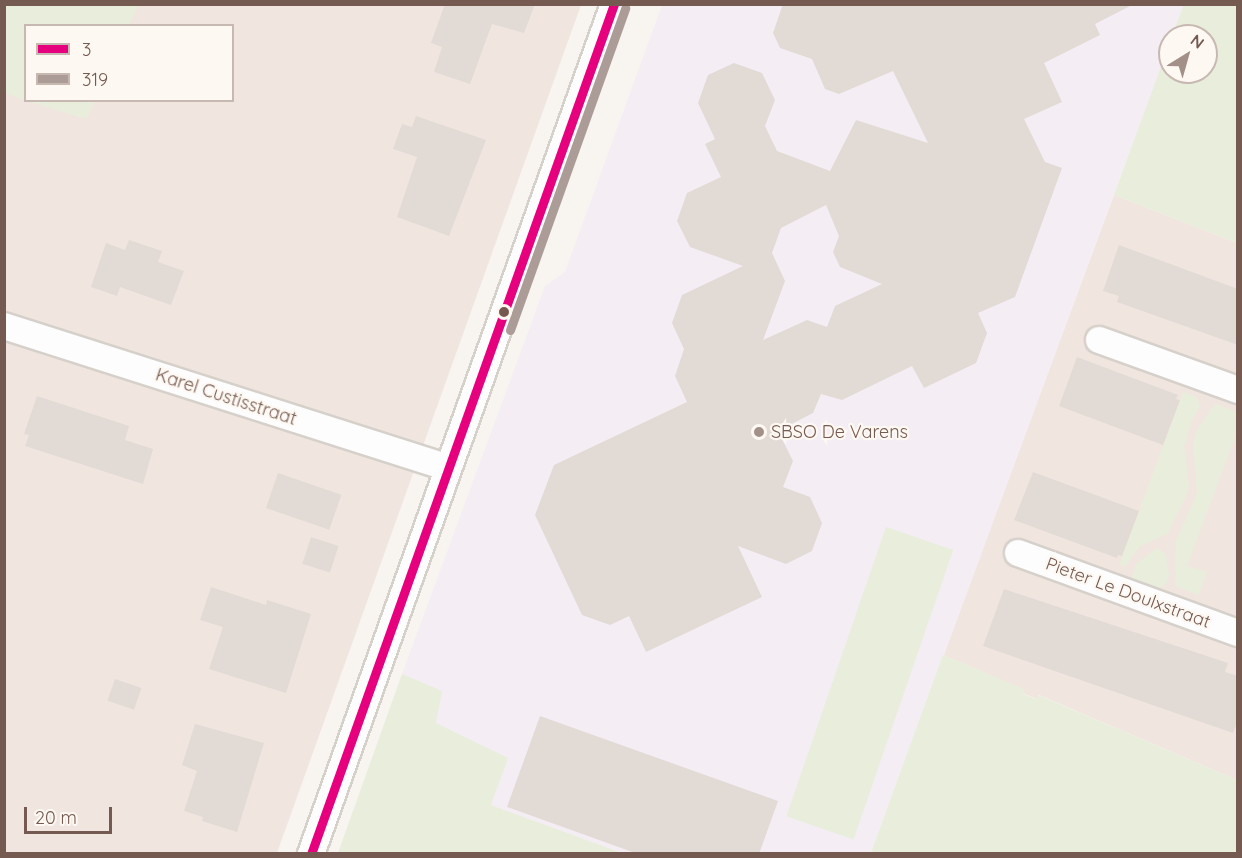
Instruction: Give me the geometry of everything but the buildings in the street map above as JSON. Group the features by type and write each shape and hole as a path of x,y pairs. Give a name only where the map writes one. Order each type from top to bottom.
{"street":[{"path":"311,854 614,4"},
{"name":"Karel Custisstraat","path":"4,326 448,468"},
{"path":"1099,340 1238,390"},
{"name":"Pieter Le Doulxstraat","path":"1018,554 1238,633"}],"shaded area":[{"path":"5,5 581,5 277,853 5,854"},
{"name":"SBSO De Varens","path":"662,5 1184,5 1177,24 1158,24 1158,75 871,853 622,853 491,805 507,758 436,723 402,674 545,286 565,272"},
{"path":"1114,195 1237,243 1237,780 1039,695 1037,699 1022,693 1023,689 943,655"}],"green space":[{"path":"5,4 138,4 129,24 24,24 24,100 5,93"},
{"path":"1184,4 1237,5 1237,243 1114,195 1158,75 1158,84 1218,84 1218,24 1176,24"},
{"path":"30,102 94,102 86,119"},
{"path":"1183,392 1197,397 1200,407 1192,420 1184,446 1189,487 1186,496 1167,534 1140,546 1125,567 1119,565"},
{"path":"1215,404 1237,412 1237,432 1187,566 1207,572 1199,595 1175,586 1176,542 1197,493 1193,444 1197,430"},
{"path":"886,527 953,550 854,839 786,816"},
{"path":"1157,548 1166,554 1169,575 1166,584 1155,592 1135,584 1132,576 1136,564"},
{"path":"943,655 1024,689 1023,694 1036,699 1038,695 1237,780 1237,853 871,853"},
{"path":"402,674 442,691 436,723 508,758 491,805 622,853 338,853"}],"transit line":[{"name":"3","path":"311,854 614,4"},
{"name":"319","path":"510,330 625,8"}],"place":[{"name":"SBSO De Varens","path":"759,432"}]}
